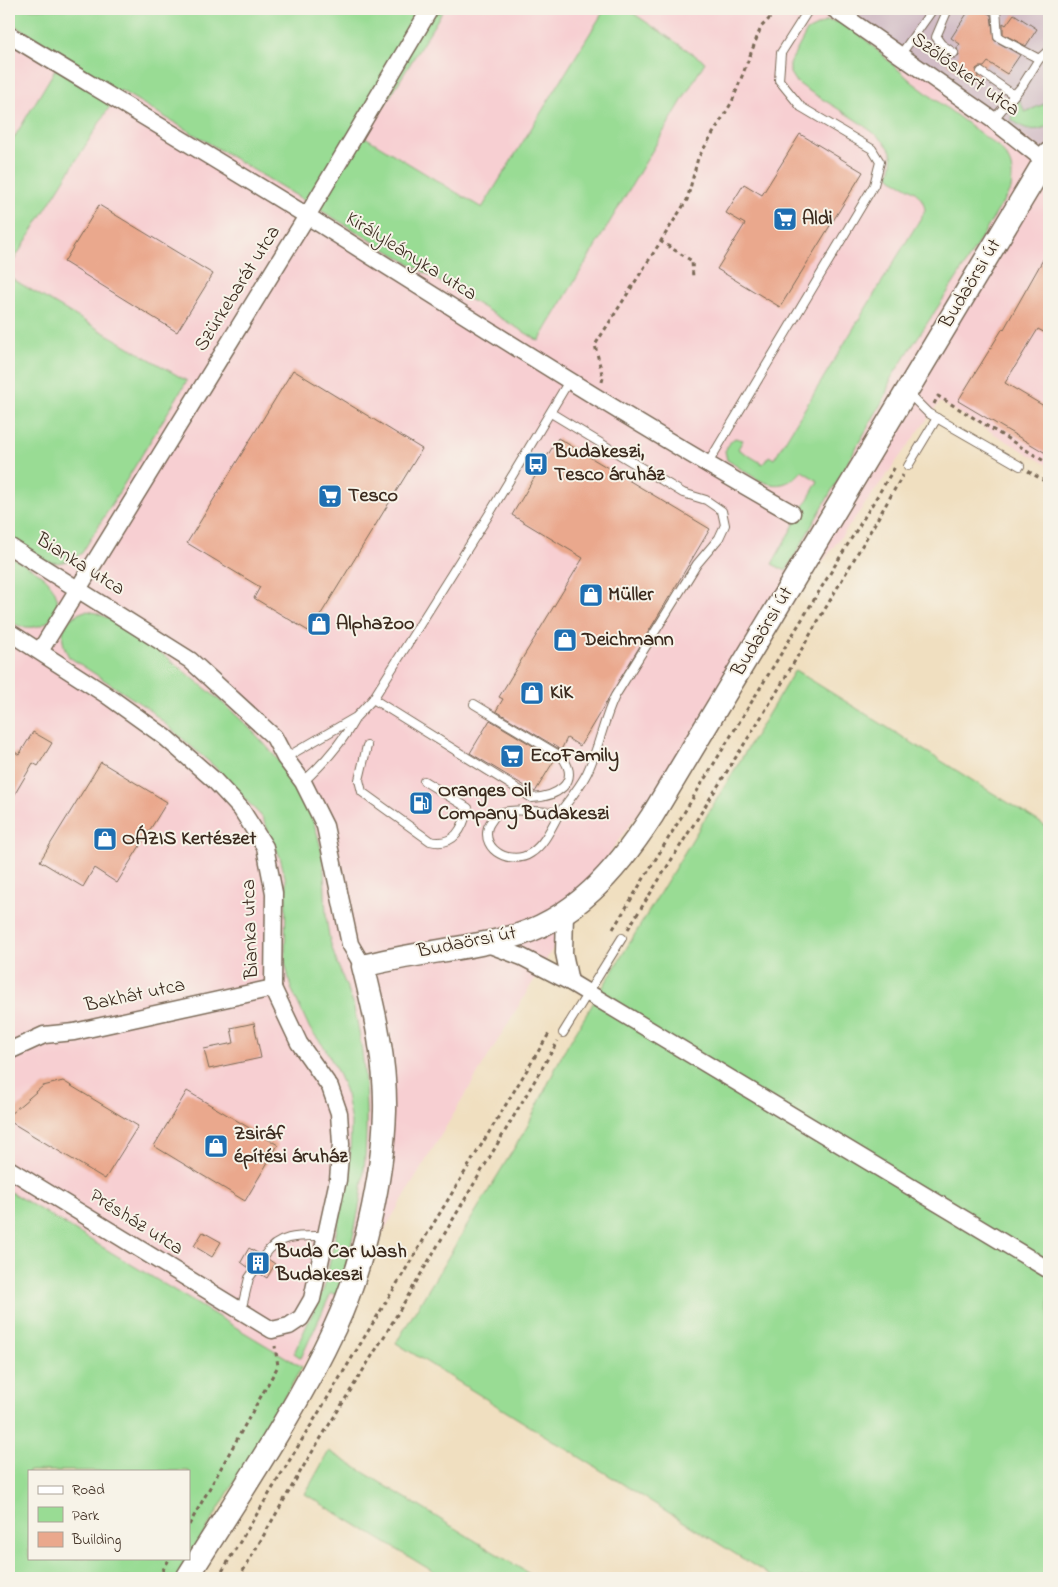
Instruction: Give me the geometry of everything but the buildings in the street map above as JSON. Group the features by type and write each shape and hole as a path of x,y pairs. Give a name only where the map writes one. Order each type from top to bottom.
{"main road":[{"name":"Budaörsi út","path":"363,966 396,957 509,938 564,914 591,893 612,872 643,830 1048,159"},
{"path":"187,1578 282,1425 311,1374 336,1326 355,1273 380,1170 385,1110 382,1052 363,966"}],"street":[{"name":"Szürkebarát utca","path":"40,651 308,216 430,9"},
{"name":"Szőlőskert utca","path":"834,9 901,54 1048,159"},
{"name":"Királyleányka utca","path":"9,35 308,216 569,381 707,465 792,513"},
{"name":"Bianka utca","path":"9,546 190,660 274,737 303,782 324,826 350,944 363,966"},
{"name":"Bianka utca","path":"9,632 40,651 165,737 214,780 241,809 265,847 274,893 273,988 299,1043 330,1087 339,1114 341,1144 338,1180 312,1299 301,1318 289,1326 272,1330"},
{"path":"564,914 564,953 570,982"},
{"path":"483,942 522,958 570,982 1049,1270"},
{"name":"Bakhát utca","path":"9,1051 44,1035 74,1032 273,988"},
{"name":"Présház utca","path":"9,1169 241,1313"},
{"path":"241,1313 272,1330"}],"lane":[{"path":"707,465 783,334 874,185 880,162 872,149 801,107 779,80 781,54 809,9"},
{"path":"901,54 934,9"},
{"path":"948,9 936,37 941,44 954,53"},
{"path":"996,9 998,37 1039,59"},
{"path":"993,120 1014,95 1039,59 1049,50"},
{"path":"981,72 1014,95"},
{"path":"286,758 356,717 373,699 551,414 569,381"},
{"path":"906,392 928,414 1020,466"},
{"path":"551,414 683,493 706,500 722,511 725,525 719,538 697,564 615,696 605,717 598,748 586,775 560,812 543,842 531,854 507,859 496,852 490,842 488,828 496,814 511,809 538,813 560,812"},
{"path":"908,466 936,418"},
{"path":"373,699 532,798 545,797 556,793 565,786 569,776 569,765 562,757 474,704"},
{"path":"303,782 322,765 348,733 356,717"},
{"path":"367,746 359,780 362,792 430,841 441,844 452,839 464,823 468,808 424,781"},
{"path":"563,1033 622,938"},
{"path":"264,1256 268,1250 289,1236 327,1236"},
{"path":"241,1313 249,1278 254,1271"}],"path":[{"path":"595,396 603,378 594,346 687,200 698,158 732,102 761,27 779,9"},
{"path":"660,241 692,261 693,279"},
{"path":"622,938 775,695 908,466"},
{"path":"1020,466 1049,484"},
{"path":"239,1578 306,1462 385,1335 563,1033"},
{"path":"190,1523 278,1366 272,1330"},
{"path":"158,1578 169,1560"}],"shaded area":[{"path":"9,9 842,9 1049,154 1049,466 940,402 615,845 302,1367 9,1191"},
{"path":"842,9 1049,9 1049,154"}],"green space":[{"path":"9,9 444,9 365,137 482,208 605,9 627,9 705,62 539,341 120,90 9,268 9,146 64,55 9,22"},
{"path":"827,21 841,22 853,28 912,82 1000,148 1010,163 1012,182 1011,189 957,278 891,378 885,397 786,571 772,564 818,481 802,471 792,480 783,484 765,482 727,460 725,451 735,438 743,440 738,449 763,464 769,456 774,459 925,211 924,204 918,195 892,179 889,175 892,164 891,152 878,136 806,89 795,81 790,73 790,63 807,31"},
{"path":"1019,99 1025,112 1049,102 1049,125 1035,130 1021,126 1012,120 1011,108"},
{"path":"9,277 187,381 82,553 62,562 44,560 9,539"},
{"path":"9,556 43,576 51,585 56,595 57,605 55,613 41,625 21,626 9,621"},
{"path":"85,611 107,618 147,643 225,705 267,746 285,769 313,820 321,848 329,936 354,1008 359,1032 365,1084 366,1137 365,1164 358,1213 338,1295 331,1293 301,1358 294,1353 324,1288 343,1201 350,1157 351,1123 345,1089 325,1048 310,1029 291,988 285,962 286,881 280,857 262,817 215,767 147,708 69,657 63,642 64,629 71,619"},
{"path":"795,670 1049,828 1049,1578 774,1578 396,1343 527,1127 563,1053"},
{"path":"9,1191 302,1367 190,1558 190,1470 28,1470 28,1560 189,1560 178,1578 9,1578"},
{"path":"329,1451 536,1578 444,1578 305,1494"}],"place":[{"name":"Aldi","path":"785,219"},
{"name":"Budakeszi, Tesco áruház","path":"536,464"},
{"name":"Tesco","path":"330,496"},
{"name":"Müller","path":"591,595"},
{"name":"AlphaZoo","path":"319,624"},
{"name":"Deichmann","path":"565,640"},
{"name":"KiK","path":"532,693"},
{"name":"EcoFamily","path":"512,756"},
{"name":"Oranges Oil Company Budakeszi","path":"421,803"},
{"name":"OÁZIS Kertészet","path":"105,839"},
{"name":"Zsiráf építési áruház","path":"216,1146"},
{"name":"Buda Car Wash Budakeszi","path":"258,1263"}]}
